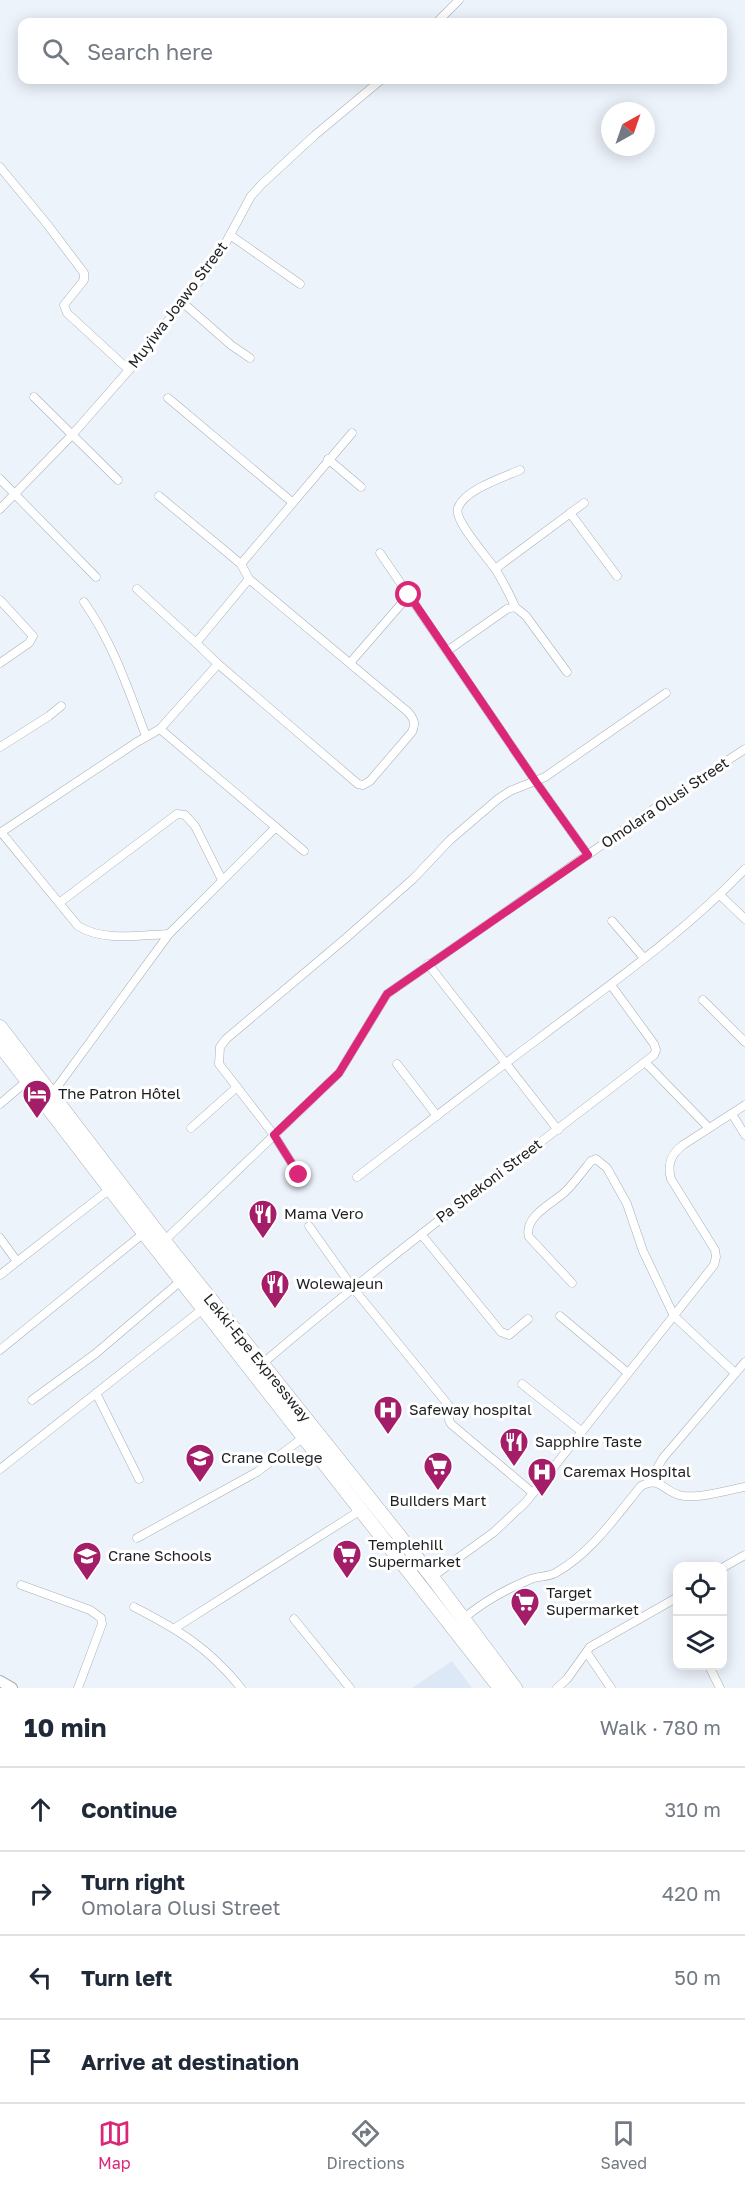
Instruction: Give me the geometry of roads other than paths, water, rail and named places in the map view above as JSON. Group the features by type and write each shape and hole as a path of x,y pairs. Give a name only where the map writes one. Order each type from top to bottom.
{"highway":[{"name":"Lekki-Epe Expressway","path":"0,1027 76,1129 432,1577 515,1688"},
{"name":"Lekki-Epe Expressway","path":"0,1044 144,1233 500,1688"}],"street":[{"path":"440,18 459,0"},
{"name":"Muyiwa Joawo Street","path":"0,509 72,435 129,370 208,270 251,196 261,184 376,84"},
{"path":"0,167 84,273 84,280 64,305 67,313 129,370"},
{"path":"230,235 300,284"},
{"path":"182,302 231,345 250,358"},
{"path":"34,397 118,480"},
{"path":"168,398 292,502"},
{"path":"241,564 352,433"},
{"path":"328,459 361,488"},
{"path":"520,470 471,494 458,507 457,513 462,524 495,569 515,607 526,616 567,672"},
{"path":"0,479 96,577"},
{"path":"136,590 358,784 363,785 369,781 412,732 415,726 414,718 408,711 249,579 241,564 159,496"},
{"path":"495,569 584,503"},
{"path":"570,513 617,576"},
{"path":"380,553 588,855"},
{"path":"196,643 249,579"},
{"path":"350,663 409,595"},
{"path":"0,600 33,636 29,643 0,663"},
{"path":"84,602 112,648 146,736"},
{"path":"447,651 507,609 515,607"},
{"path":"169,934 105,936 88,932 78,926 1,832 160,729 218,664"},
{"path":"299,1175 274,1135 219,1064 220,1047 226,1039 355,931 413,879 450,840 498,799 510,791 536,782 666,693"},
{"path":"0,747 61,706"},
{"path":"160,729 304,851"},
{"name":"Omolara Olusi Street","path":"164,1241 339,1073 387,994 745,749"},
{"path":"59,903 177,814 185,815 195,826 222,880"},
{"path":"52,1094 169,934 276,827"},
{"path":"357,1177 611,985 720,895 745,869"},
{"path":"720,895 745,919"},
{"path":"612,921 644,958"},
{"path":"428,964 558,1130"},
{"path":"611,985 654,1044 656,1050 654,1055 645,1062 709,1128"},
{"path":"703,1000 745,1042"},
{"name":"Pa Shekoni Street","path":"262,1364 421,1234 645,1062"},
{"path":"397,1064 437,1116"},
{"path":"0,1104 28,1080"},
{"path":"191,1128 237,1087"},
{"path":"432,1577 494,1533 533,1493 714,1265 716,1257 709,1240 671,1179 670,1161 675,1151 745,1105"},
{"path":"732,1114 745,1135"},
{"path":"572,1282 530,1237 529,1227 535,1216 566,1191 591,1161 596,1159 607,1168 627,1204 643,1251 674,1316 735,1373"},
{"path":"0,1275 16,1260 110,1189"},
{"path":"309,1226 353,1288 445,1400 452,1411 449,1420 451,1424 533,1493"},
{"path":"0,1350 144,1233"},
{"path":"421,1234 501,1332 508,1335 528,1319"},
{"path":"0,1238 16,1260"},
{"path":"32,1400 95,1353 182,1280"},
{"path":"0,1470 204,1308"},
{"path":"560,1316 628,1373"},
{"path":"649,1482 663,1458 745,1362"},
{"path":"522,1384 581,1431"},
{"path":"96,1394 139,1479"},
{"path":"137,1538 257,1472 304,1437"},
{"path":"463,1619 478,1607 514,1587 534,1578 556,1573 595,1541 641,1486 649,1482 656,1481 676,1494 686,1496 745,1487"},
{"path":"175,1628 361,1510"},
{"path":"727,1566 745,1555"},
{"path":"21,1585 90,1610 101,1618 102,1624 78,1688"},
{"path":"557,1688 567,1679 590,1647 673,1601"},
{"path":"134,1606 175,1628 211,1654 241,1688"},
{"path":"294,1619 350,1688"},
{"path":"587,1653 611,1688"},
{"path":"711,1670 720,1688"}],"place":[{"name":"The Patron Hôtel","path":"37,1120"},
{"name":"Mama Vero","path":"263,1240"},
{"name":"Wolewajeun","path":"275,1310"},
{"name":"Safeway hospital","path":"388,1436"},
{"name":"Sapphire Taste","path":"514,1468"},
{"name":"Crane College","path":"200,1484"},
{"name":"Builders Mart","path":"438,1492"},
{"name":"Caremax Hospital","path":"542,1498"},
{"name":"Templehill Supermarket","path":"347,1580"},
{"name":"Crane Schools","path":"87,1582"},
{"name":"Target Supermarket","path":"525,1628"}]}
